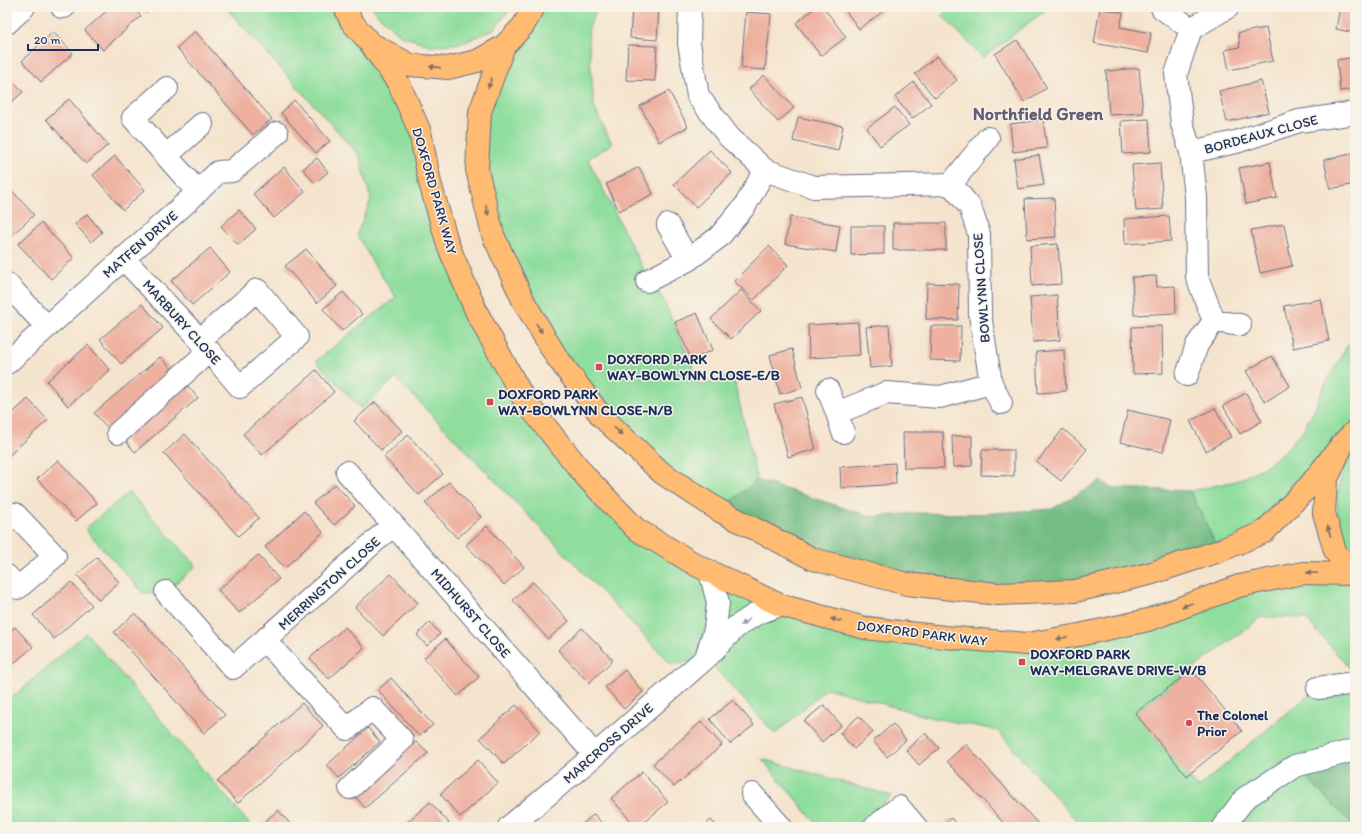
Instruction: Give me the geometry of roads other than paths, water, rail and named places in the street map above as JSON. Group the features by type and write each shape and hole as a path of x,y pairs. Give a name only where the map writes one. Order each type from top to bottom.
{"main road":[{"name":"DOXFORD PARK WAY","path":"370,43 410,65 448,68 477,62 504,46 523,26 534,7"},
{"name":"DOXFORD PARK WAY","path":"348,14 399,84 420,132 430,183 448,245 477,313 525,401 586,476 636,529 698,566 780,605 865,628 1027,644 1079,635 1148,620 1239,586 1303,572 1353,575"},
{"name":"DOXFORD PARK WAY","path":"504,46 480,112 477,170 493,235 524,302 556,356 602,417 662,473 720,511 813,559 907,584 998,594 1075,591 1149,574 1219,551 1264,532 1310,486 1349,437"},
{"name":"DOXFORD PARK WAY","path":"1349,437 1326,481 1324,512 1335,551 1353,575"}],"street":[{"path":"7,23 24,7"},
{"path":"334,7 348,14"},
{"path":"690,7 689,43 698,96 729,137 765,170 814,187 951,184 988,138"},
{"path":"1162,8 1191,29 1228,7"},
{"name":"BORDEAUX CLOSE","path":"1191,29 1176,74 1182,124 1191,152 1196,197 1196,277 1214,322"},
{"path":"167,88 134,118 198,192"},
{"name":"BORDEAUX CLOSE","path":"1191,152 1236,142 1299,121 1355,113"},
{"path":"166,156 202,124"},
{"name":"MATFEN DRIVE","path":"7,363 198,192 218,172 232,171 276,133"},
{"path":"647,281 688,260 719,238 745,206 765,170"},
{"name":"BOWLYNN CLOSE","path":"951,184 970,207 979,234 980,315 991,383 1001,403"},
{"path":"668,225 688,260"},
{"name":"MARBURY CLOSE","path":"123,258 205,346 240,387 297,337 257,290 205,346"},
{"path":"7,284 47,327"},
{"path":"1187,375 1197,345 1214,322 1240,325"},
{"path":"118,433 205,346"},
{"path":"828,390 840,423 886,393 940,397 991,383"},
{"name":"MIDHURST CLOSE","path":"347,472 595,755"},
{"path":"7,521 15,514 55,556 18,588 7,576"},
{"name":"MERRINGTON CLOSE","path":"166,592 233,668 393,525"},
{"path":"706,658 715,628 718,603 710,571"},
{"name":"MARCROSS DRIVE","path":"509,827 595,755 706,658 736,627 756,614 780,605"},
{"name":"MERRINGTON CLOSE","path":"265,641 347,729 372,708 402,740 350,788"},
{"path":"1318,688 1355,683"},
{"path":"1223,827 1245,798 1295,766 1355,750"},
{"path":"752,794 781,827"},
{"path":"875,827 899,807 916,827"}],"place":[{"name":"DOXFORD PARK WAY-BOWLYNN CLOSE-E/B","path":"599,367"},
{"name":"DOXFORD PARK WAY-BOWLYNN CLOSE-N/B","path":"490,402"},
{"name":"DOXFORD PARK WAY-MELGRAVE DRIVE-W/B","path":"1022,662"},
{"name":"The Colonel Prior","path":"1189,723"}],"district":[{"name":"Northfield Green","path":"1038,114"}]}
